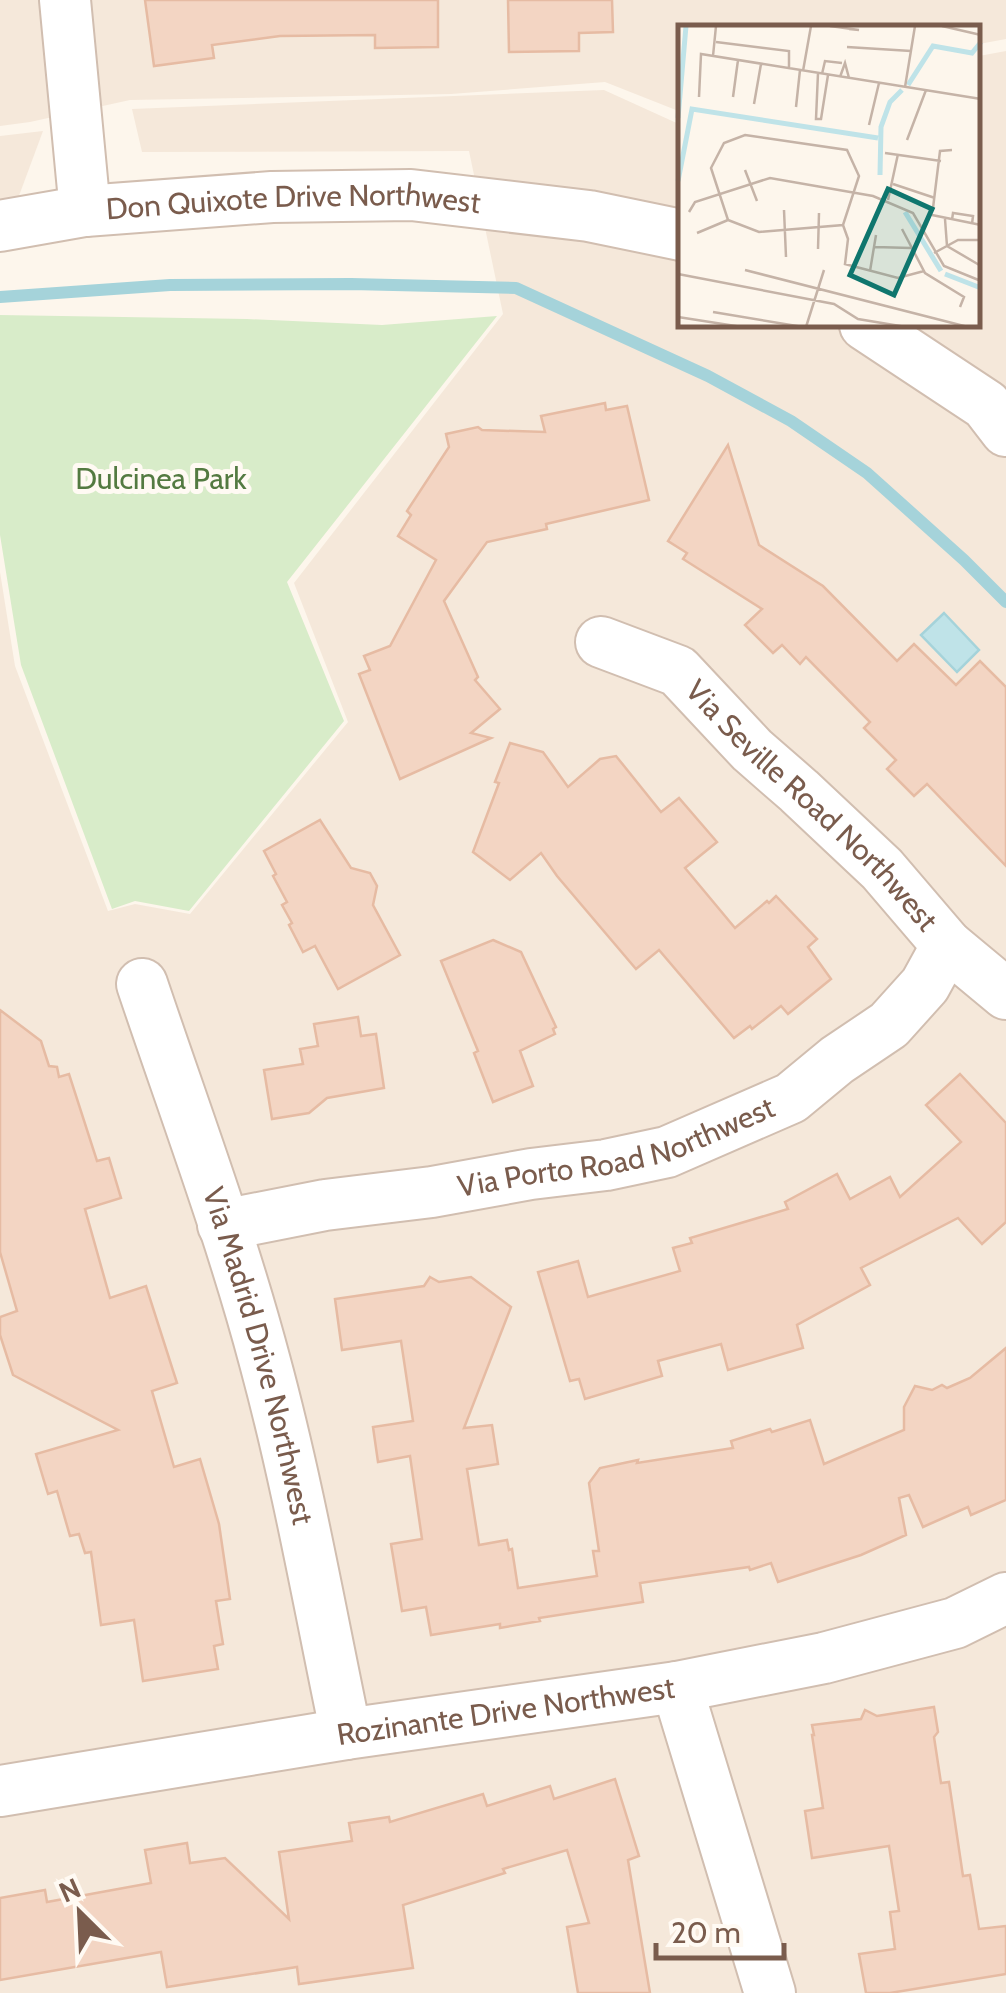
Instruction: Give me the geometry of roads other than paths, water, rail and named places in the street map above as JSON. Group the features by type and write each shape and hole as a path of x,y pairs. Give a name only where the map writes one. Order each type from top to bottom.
{"street":[{"path":"65,0 84,211"},
{"name":"Don Quixote Drive Northwest","path":"0,226 84,211 272,196 411,195 589,216 678,235"},
{"path":"870,328 999,406"},
{"name":"Via Seville Road Northwest","path":"602,642 678,671 752,750 882,869 948,946 1006,994"},
{"name":"Via Porto Road Northwest","path":"223,1224 667,1152 791,1098 888,1025 925,985 948,946"},
{"name":"Via Madrid Drive Northwest","path":"142,984 223,1224 269,1379 346,1734"},
{"name":"Rozinante Drive Northwest","path":"0,1791 346,1734 677,1687 824,1658 955,1623 1006,1598"},
{"path":"677,1687 770,1993"}],"water":[{"path":"944,613 979,650 957,672 921,635"}],"waterway":[{"path":"0,297 170,285 516,288 708,376 791,421 867,473 1006,602"}],"park label":[{"name":"Dulcinea Park","path":"161,479"}]}
